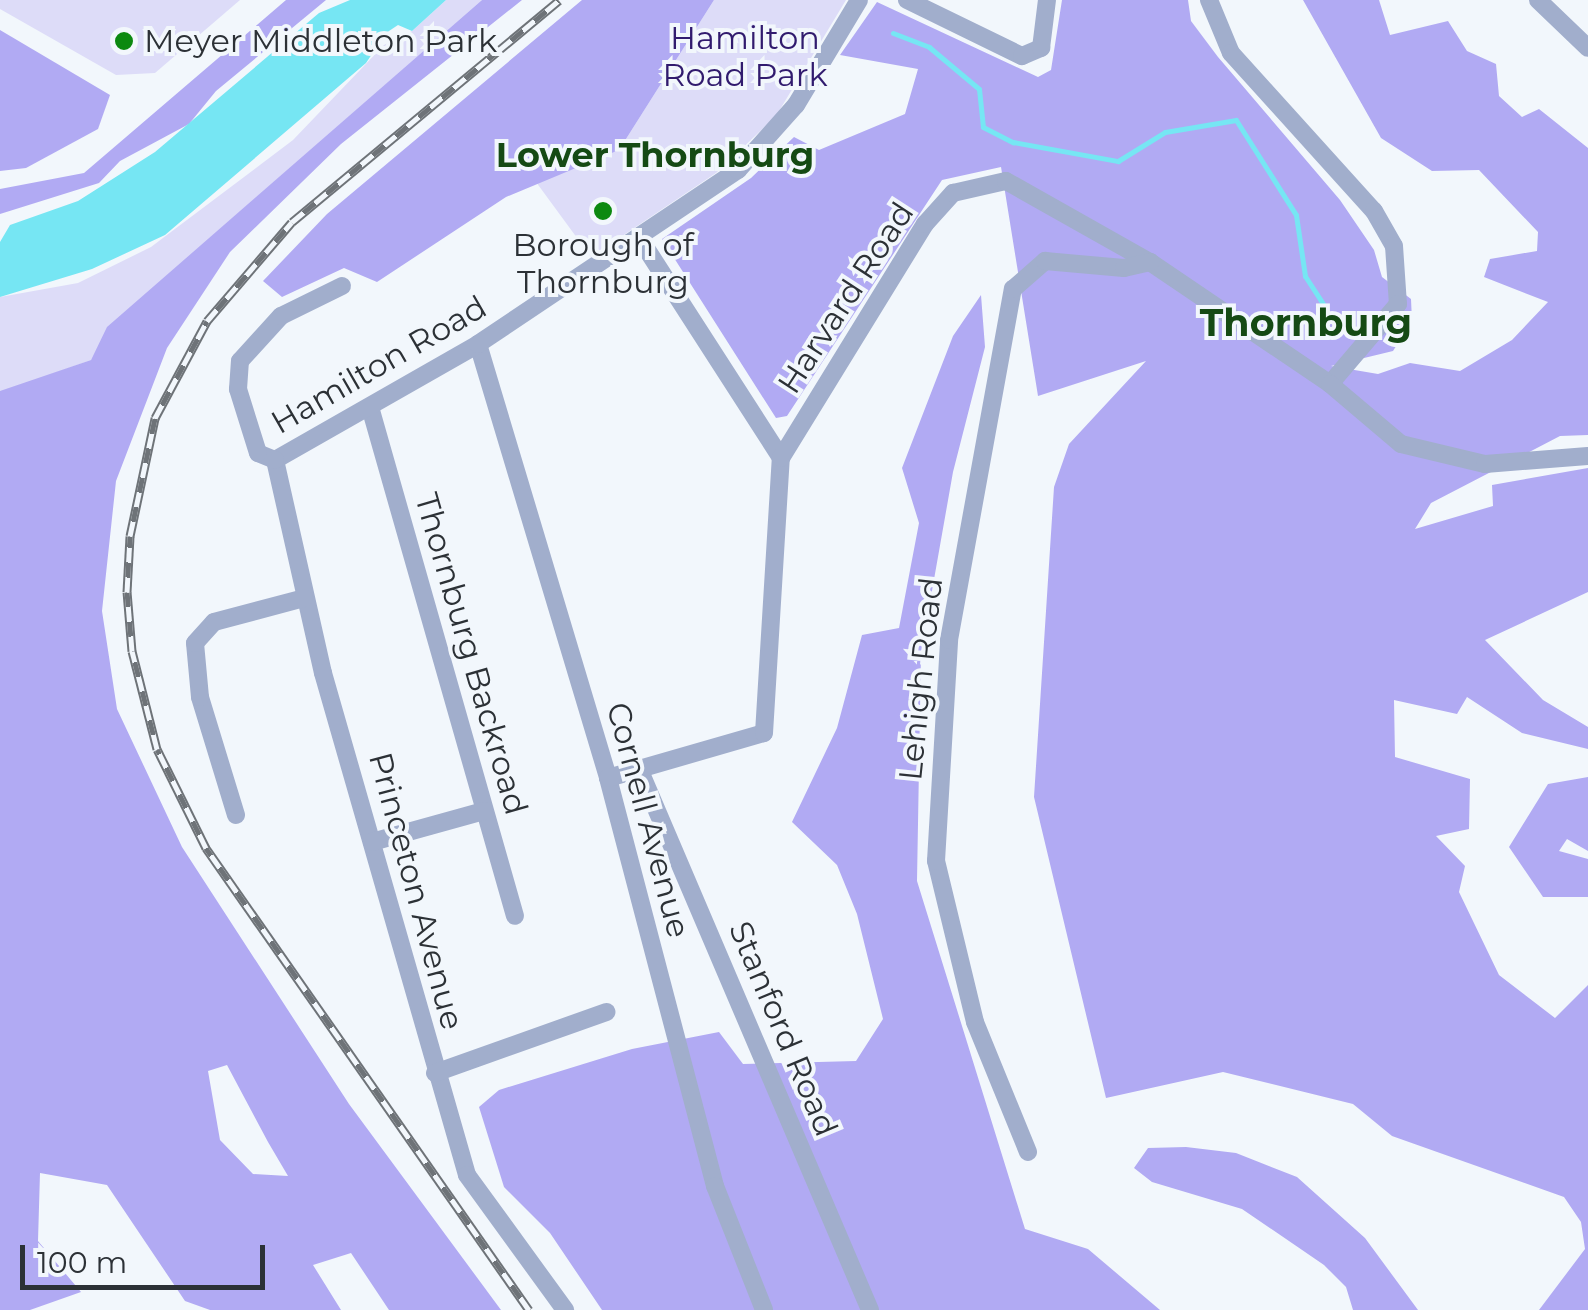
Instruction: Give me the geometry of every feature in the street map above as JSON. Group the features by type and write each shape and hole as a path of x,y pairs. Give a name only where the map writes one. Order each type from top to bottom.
{"street":[{"name":"Hamilton Road","path":"274,460 478,344 738,170 796,105 858,0"},
{"path":"907,0 1012,52 1034,56 1041,48 1047,0"},
{"path":"1209,0 1231,53 1374,212 1394,246 1398,304 1330,384"},
{"path":"1538,0 1588,48"},
{"name":"Harvard Road","path":"640,772 764,734 780,458 925,224 953,193 1006,180 1150,262 1330,384 1401,444 1485,464 1588,456"},
{"path":"640,239 780,458"},
{"name":"Lehigh Road","path":"1028,1152 975,1022 936,861 949,640 1014,289 1045,261 1124,268 1150,262"},
{"path":"274,460 258,453 238,389 240,361 281,316 342,286"},
{"name":"Cornell Avenue","path":"478,344 608,778 714,1186 764,1310"},
{"name":"Thornburg Backroad","path":"370,407 515,916"},
{"name":"Princeton Avenue","path":"274,460 304,598 435,1073 467,1175 565,1310"},
{"path":"236,814 200,697 196,642 214,622 304,598"},
{"path":"608,778 640,772"},
{"name":"Stanford Road","path":"640,772 870,1310"},
{"path":"372,842 484,811"},
{"path":"435,1073 606,1012"}],"green space":[{"name":"Meyer Middleton Park","path":"0,0 240,0 155,73 116,75 0,9"},
{"path":"446,0 482,0 108,327 91,360 16,387 0,492 0,297 78,283 151,247 293,140 384,45 412,31"},
{"name":"Hamilton Road Park","path":"714,0 846,0 776,116 716,173 591,257 536,182 619,150"}],"shaded area":[{"path":"286,0 326,0 216,91 189,124 120,161 99,183 0,214 0,189 84,173"},
{"path":"482,0 522,0 341,144 230,252 167,348 116,481 102,611 117,709 182,847 349,1104 501,1310 389,1310 351,1253 313,1265 341,1310 210,1310 185,1301 107,1185 40,1173 38,1241 81,1292 30,1310 0,1310 0,391 91,360 107,327","holes":["227,1065 288,1176 253,1174 220,1140 208,1071"]},
{"path":"582,0 714,0 619,150 506,197 377,282 344,268 282,297 263,281 327,214"},
{"path":"1062,0 1188,0 1191,21 1218,57 1340,200 1374,250 1382,277 1411,299 1412,321 1393,351 1331,366 1378,374 1410,363 1460,371 1512,340 1548,302 1484,277 1490,259 1537,251 1538,232 1479,170 1432,171 1381,138 1303,0 1379,0 1390,35 1448,21 1467,51 1496,64 1499,96 1522,117 1539,109 1588,148 1588,435 1560,436 1431,503 1415,529 1493,506 1492,485 1588,468 1588,592 1485,640 1543,700 1588,727 1588,749 1522,733 1467,697 1457,714 1394,700 1395,757 1470,779 1469,829 1436,836 1465,866 1459,892 1499,975 1555,1018 1588,985 1588,1310 1539,1310 1585,1249 1581,1222 1564,1197 1392,1136 1353,1104 1223,1072 1106,1098 1034,797 1054,487 1069,444 1146,361 1038,396 1001,167 942,180 787,416 776,418 662,239 751,178 794,137 819,150 905,114 918,69 840,55 877,2 1038,77 1051,70"},
{"path":"0,30 110,95 98,129 26,168 0,171"},
{"path":"981,295 985,347 953,472 921,653 917,881 1025,1229 1088,1249 1160,1310 602,1310 550,1233 504,1187 479,1107 499,1090 632,1049 719,1032 743,1064 856,1061 883,1019 857,914 837,865 792,822 837,728 862,635 899,628 919,523 902,468 953,336"},
{"path":"1588,777 1588,851 1567,839 1559,851 1588,859 1588,897 1543,897 1509,847 1548,784"},
{"path":"1186,1147 1236,1153 1297,1177 1365,1238 1418,1310 1353,1310 1346,1287 1324,1265 1242,1209 1152,1182 1134,1168 1148,1148"}],"water":[{"path":"350,0 446,0 412,31 398,25 386,33 366,63 165,235 92,269 0,297 0,242 10,225 78,201 155,152 319,13"}],"waterway":[{"path":"893,33 929,47 979,89 983,127 1013,142 1118,161 1165,132 1236,120 1296,215 1305,276 1326,308"}],"railway":[{"path":"529,1310 206,848 157,749 132,651 127,592 130,536 155,418 207,321 292,222 559,0"}],"place":[{"name":"Meyer Middleton Park","path":"124,41"},
{"name":"Borough of Thornburg","path":"603,211"}],"district":[{"name":"Lower Thornburg","path":"655,155"},
{"name":"Thornburg","path":"1306,323"}]}
